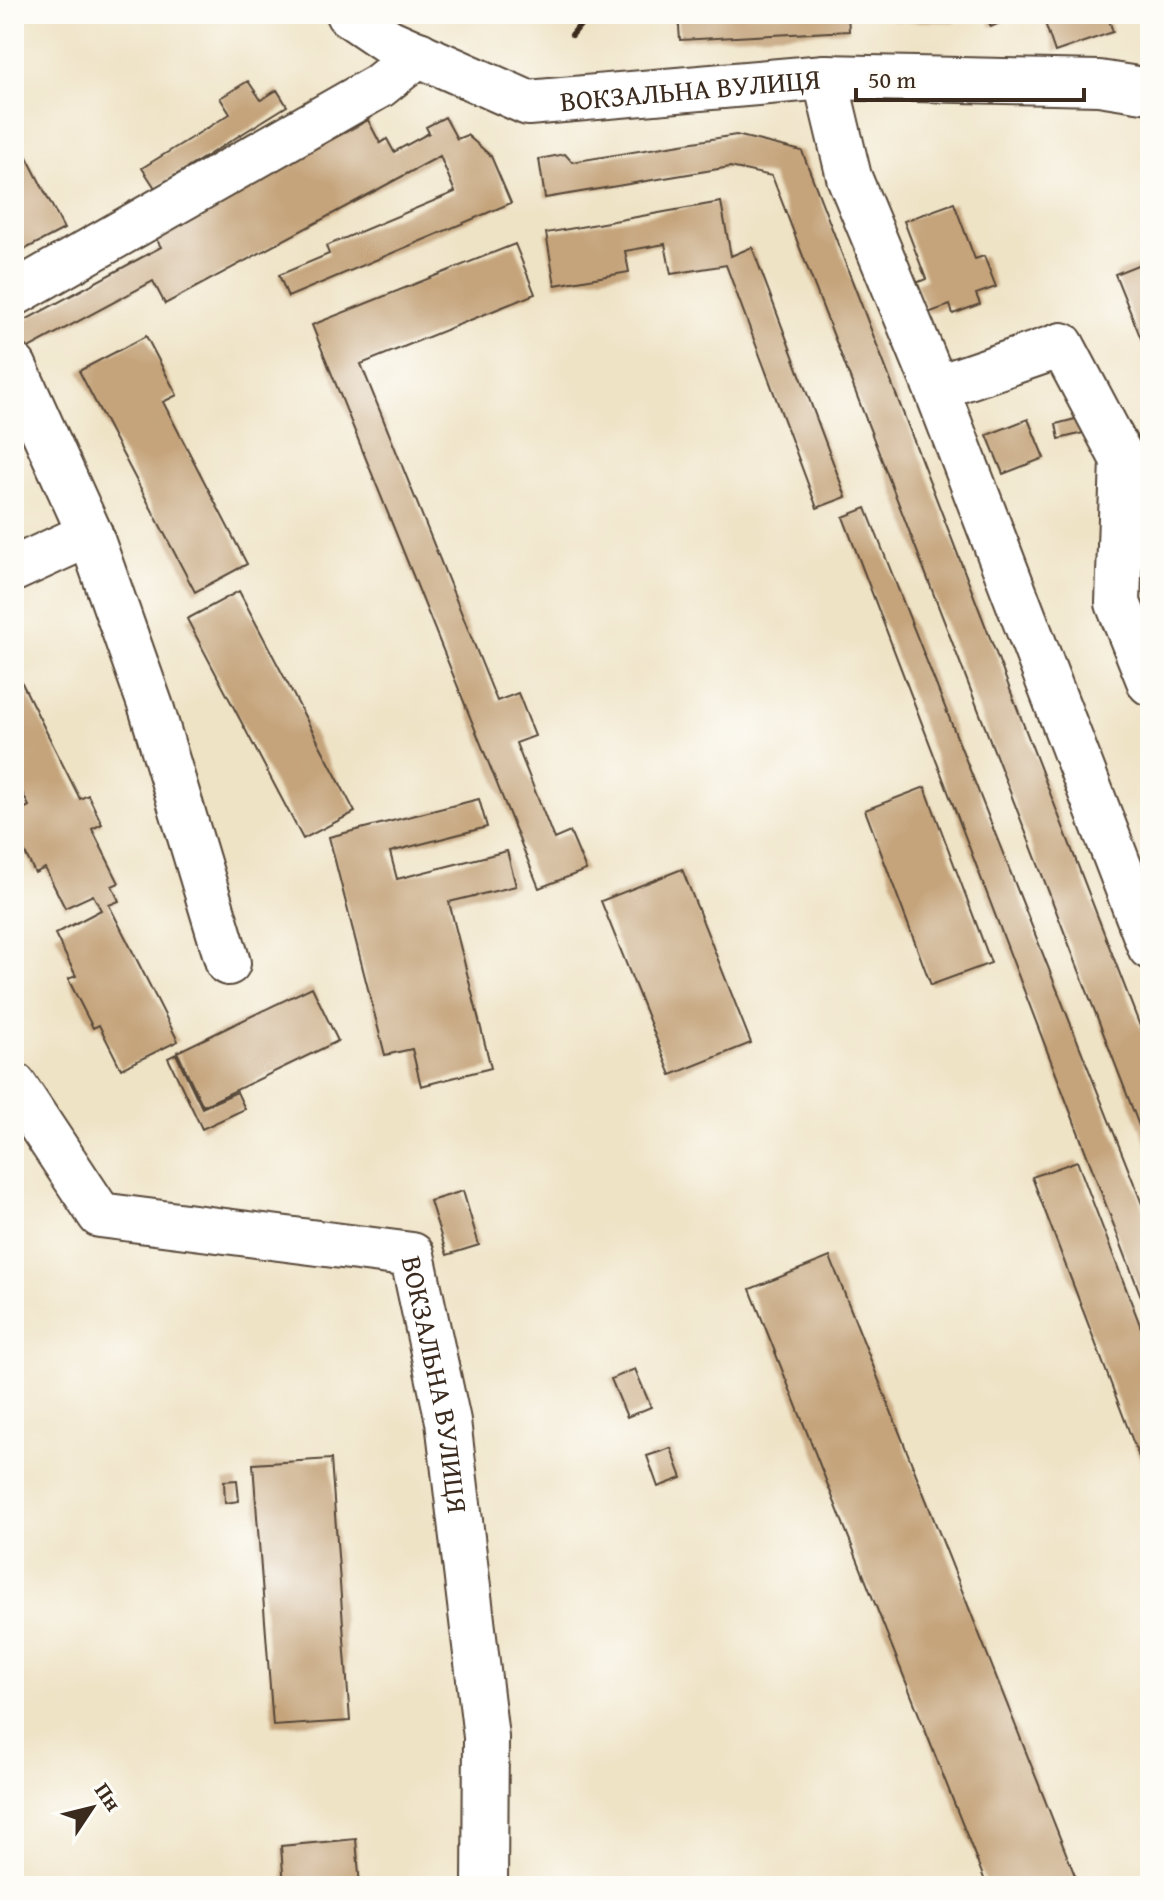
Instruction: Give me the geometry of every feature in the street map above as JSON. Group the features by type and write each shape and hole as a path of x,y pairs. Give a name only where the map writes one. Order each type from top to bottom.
{"street":[{"name":"ВОКЗАЛЬНА ВУЛИЦЯ","path":"348,14 388,41 528,103 825,77 1099,83 1150,91"},
{"path":"14,294 379,86 419,54"},
{"path":"825,77 849,177 936,388 1150,947"},
{"path":"936,388 1062,345 1136,455 1118,603 1150,683"},
{"path":"14,366 90,534 152,710 228,963"},
{"path":"14,569 90,534"},
{"name":"ВОКЗАЛЬНА ВУЛИЦЯ","path":"14,1085 100,1215 412,1255 448,1421 486,1737 485,1886"}],"building":[{"path":"678,14 848,14 849,31 680,40"},
{"path":"892,14 955,14 955,22 892,21"},
{"path":"985,14 1019,14 991,27"},
{"path":"1042,14 1107,14 1113,32 1055,52"},
{"path":"248,81 261,100 277,90 287,106 155,188 142,168 230,114 220,98"},
{"path":"445,117 457,139 467,135 491,156 511,203 288,297 279,275 329,254 326,246 455,192 440,156 165,304 153,281 25,350 14,329 14,326 161,247 154,235 368,120 380,143 387,139 394,152 429,133 426,127"},
{"path":"14,132 64,229 14,255"},
{"path":"736,135 802,151 1150,1052 1150,1154 772,176 730,167 545,198 539,159 565,154 572,162"},
{"path":"721,202 731,256 752,247 846,497 817,508 726,265 671,274 665,244 625,251 629,272 555,285 546,233"},
{"path":"954,203 975,259 984,256 996,287 976,294 980,304 953,314 950,305 928,313 916,283 926,279 904,221"},
{"path":"515,244 535,294 361,364 497,701 518,693 535,736 516,743 554,839 570,832 586,870 539,888 312,325"},
{"path":"1150,260 1150,361 1115,274"},
{"path":"146,336 177,395 163,402 247,564 195,592 79,371"},
{"path":"1079,418 1083,433 1059,439 1056,424"},
{"path":"1028,419 1044,458 1003,474 987,435"},
{"path":"866,508 1150,1224 1150,1320 843,517"},
{"path":"239,591 355,812 303,839 187,619"},
{"path":"14,667 80,799 88,795 102,824 92,829 119,883 112,886 119,901 109,905 178,1041 121,1069 99,1025 93,1028 68,979 76,976 55,934 101,910 93,895 65,908 45,868 35,873 14,831 14,814 29,806 14,776"},
{"path":"925,787 991,963 931,985 865,810"},
{"path":"479,799 487,827 390,852 397,879 507,851 516,886 449,902 491,1068 421,1086 412,1049 385,1055 329,837"},
{"path":"682,869 751,1043 671,1075 601,901"},
{"path":"312,987 338,1041 203,1106 177,1052"},
{"path":"176,1054 202,1108 237,1092 245,1109 202,1129 168,1058"},
{"path":"1077,1161 1150,1351 1150,1486 1032,1177"},
{"path":"463,1191 479,1245 447,1255 430,1201"},
{"path":"830,1257 1079,1886 987,1886 750,1289"},
{"path":"635,1369 651,1407 627,1417 611,1379"},
{"path":"671,1448 682,1478 658,1487 647,1456"},
{"path":"331,1459 350,1721 273,1726 253,1464"},
{"path":"237,1480 239,1501 225,1503 224,1481"},
{"path":"356,1839 360,1886 284,1886 281,1846"}],"railway":[{"path":"572,35 589,14"}]}
